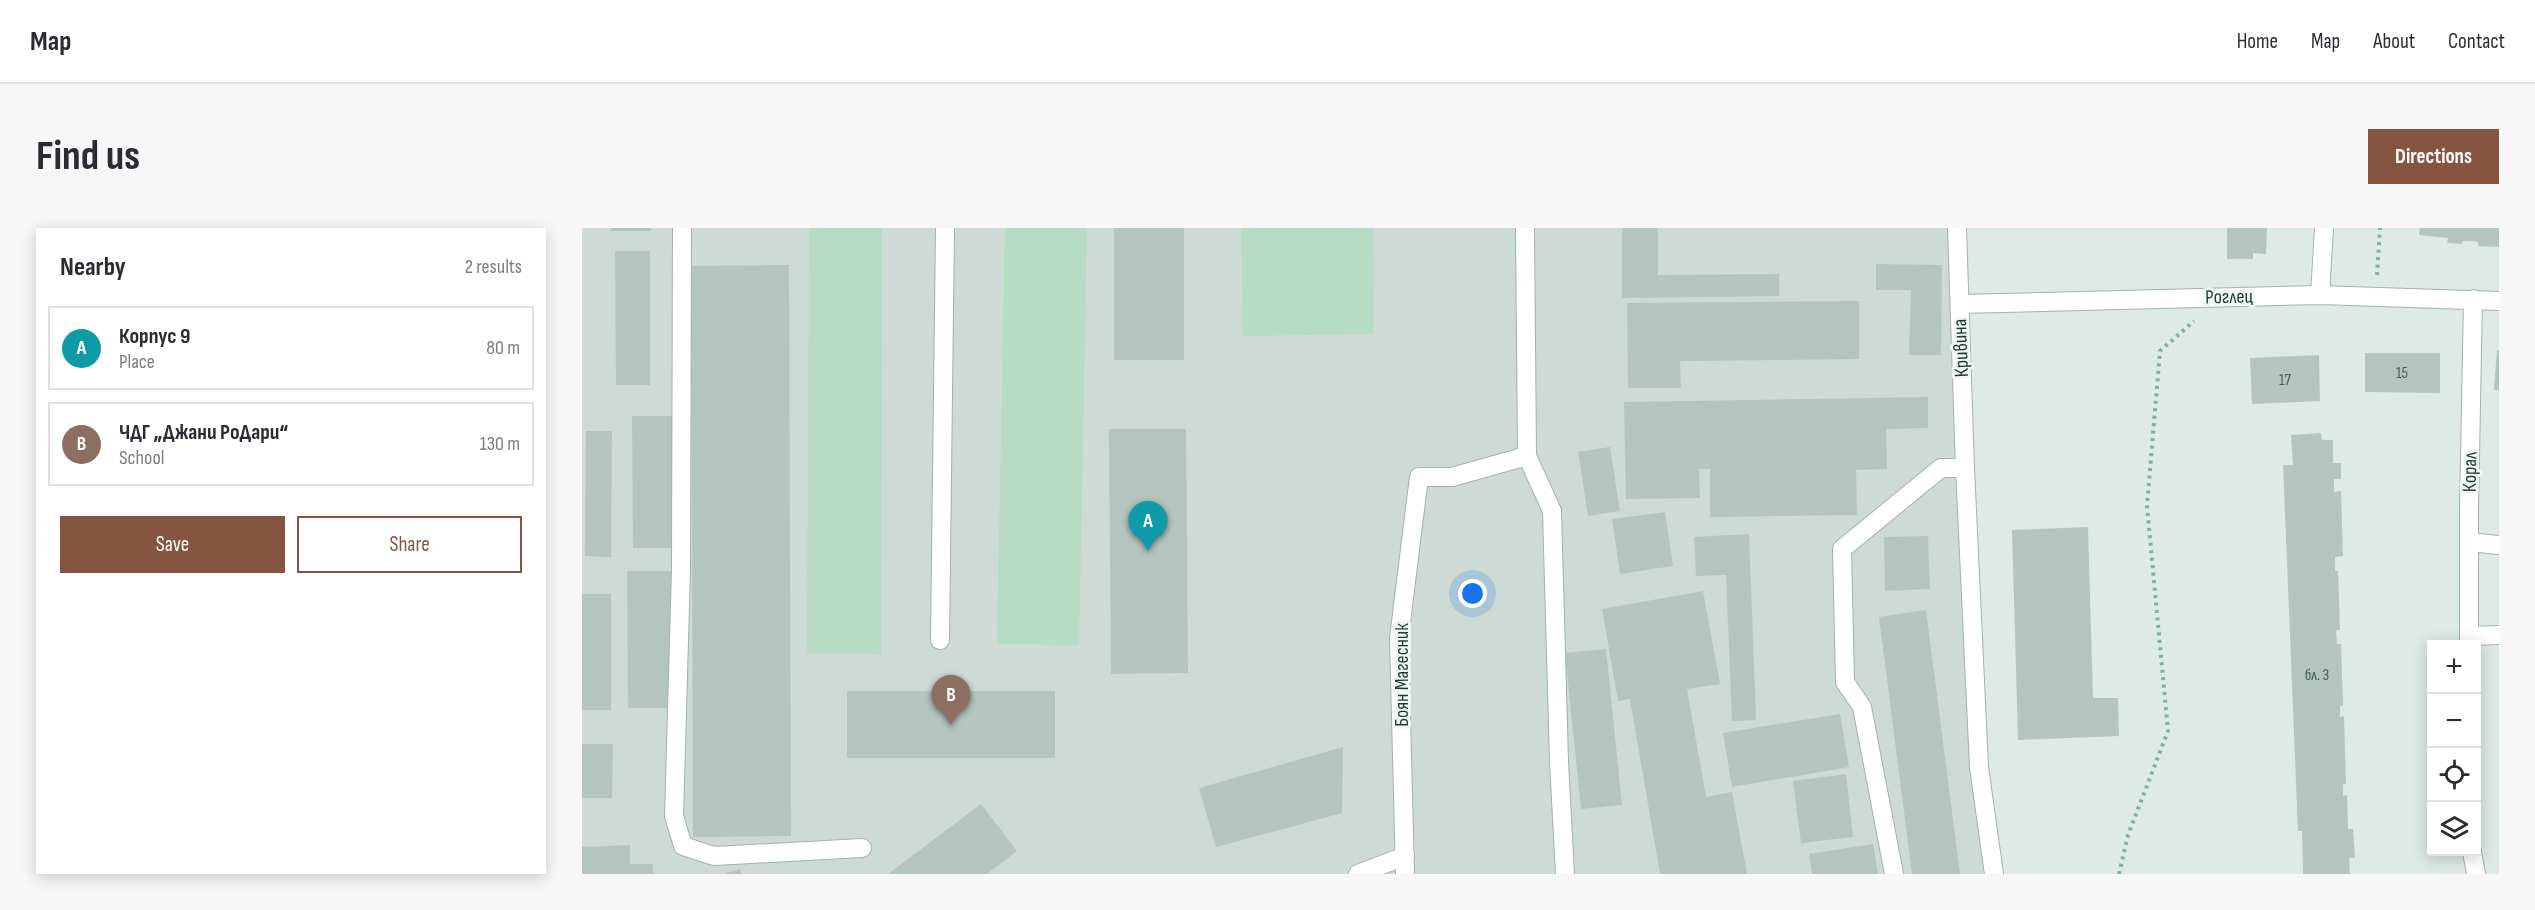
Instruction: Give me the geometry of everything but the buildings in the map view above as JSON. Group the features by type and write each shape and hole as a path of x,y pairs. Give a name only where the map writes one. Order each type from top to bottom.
{"street":[{"path":"681,228 681,558 674,816 683,846 714,856 862,848"},
{"path":"940,640 945,228"},
{"path":"1525,228 1527,456 1552,511 1559,762 1565,874"},
{"name":"Кривина","path":"1957,228 1979,767 1994,874"},
{"path":"2320,295 2324,228"},
{"name":"Роглец","path":"1960,304 2320,295 2499,301"},
{"name":"Корал","path":"2469,640 2474,299"},
{"name":"Боян Магесник","path":"1405,865 1399,638 1419,477 1452,477 1527,456"},
{"path":"1894,874 1862,707 1845,682 1842,549 1941,468 1965,468"},
{"path":"2469,542 2499,545"},
{"path":"2469,640 2499,635"},
{"path":"2473,856 2476,874"},
{"path":"1358,874 1405,865"}],"path":[{"path":"2376,297 2380,228"},
{"path":"2119,874 2128,835 2168,731 2147,506 2160,351 2221,297"}],"shaded area":[{"path":"582,228 1957,228 1965,468 1994,874 582,874"}],"green space":[{"path":"809,228 882,228 881,654 807,653"},
{"path":"1005,228 1087,228 1079,645 997,644"},
{"path":"1241,228 1373,228 1374,334 1243,336"}],"place":[{"name":"Корпус 9","path":"1148,551"},
{"name":"ЧДГ „Джани РоДари“","path":"951,725"}]}
